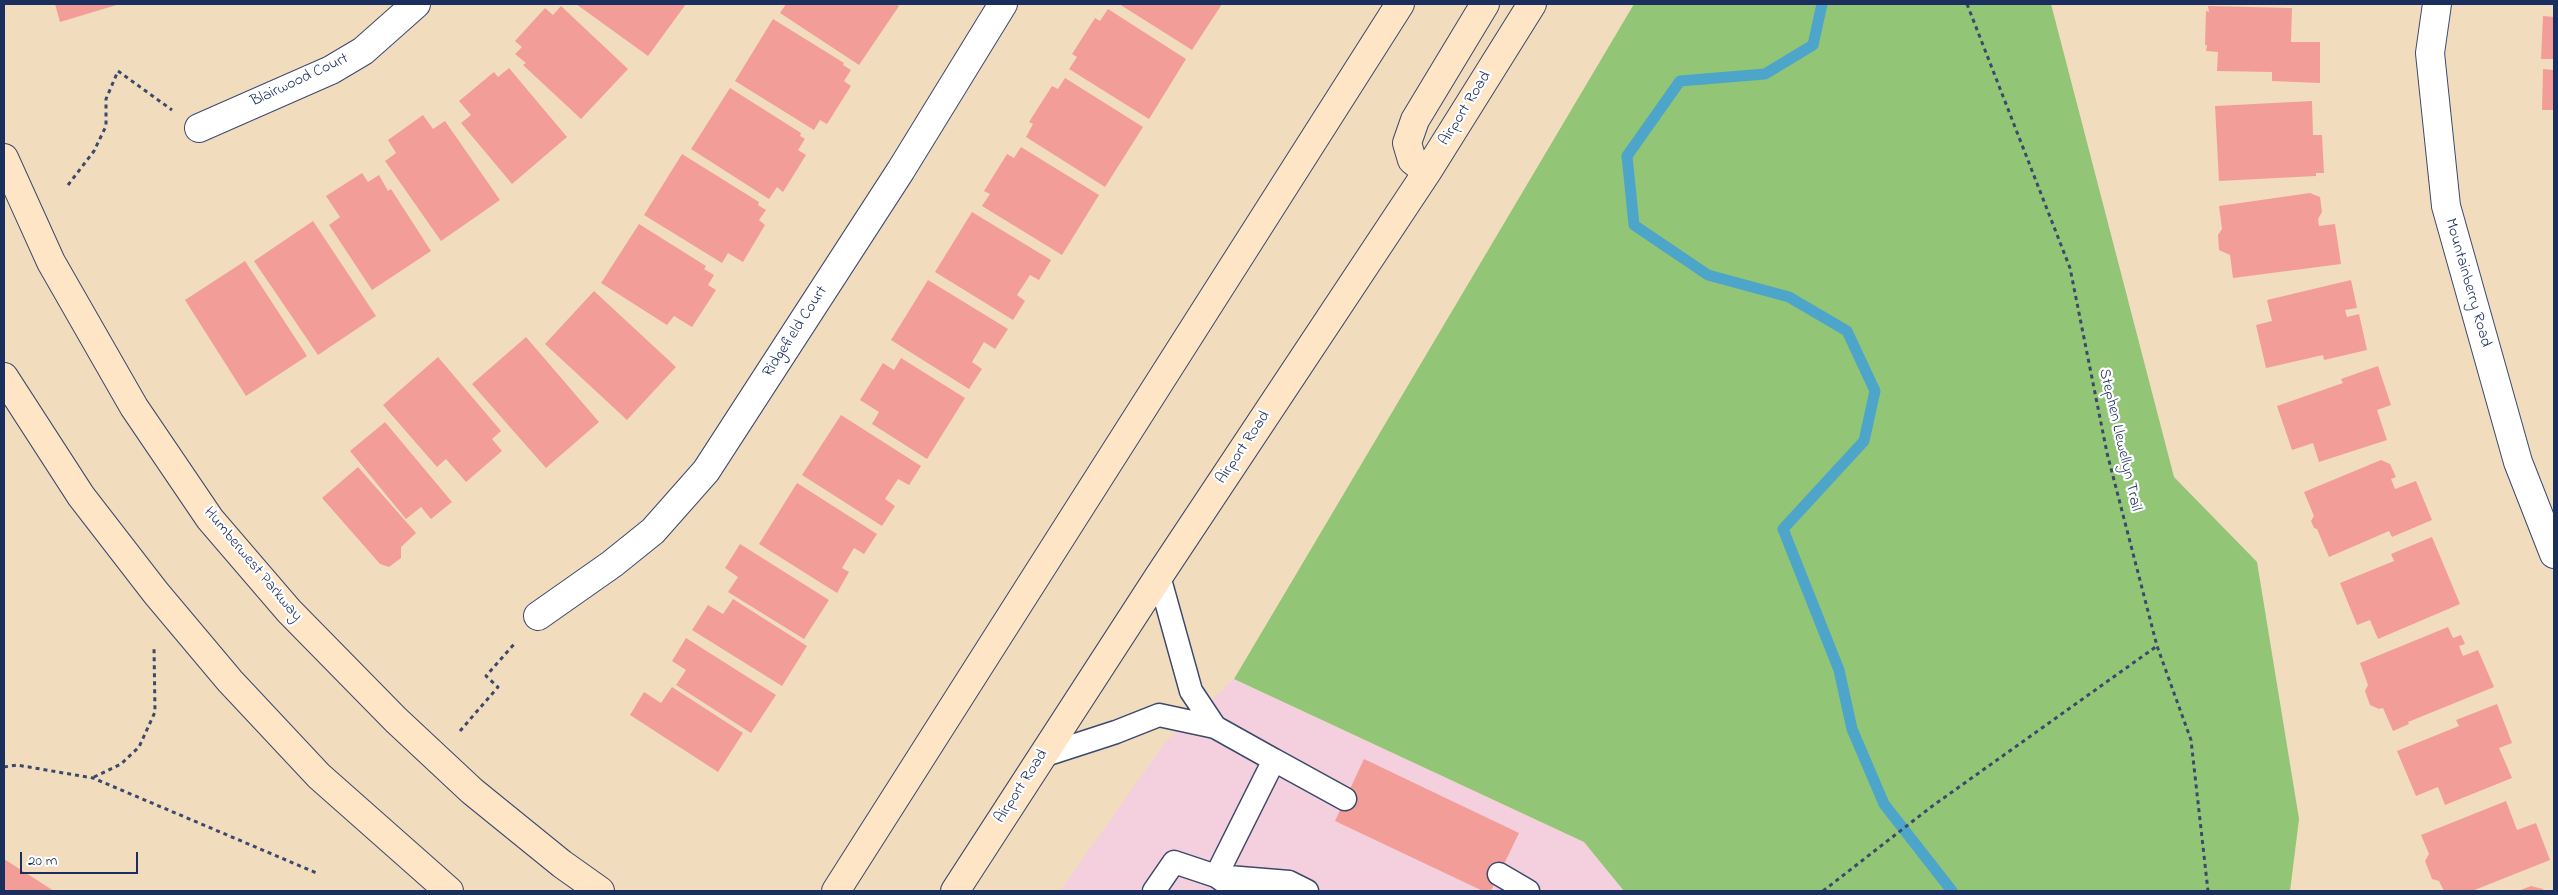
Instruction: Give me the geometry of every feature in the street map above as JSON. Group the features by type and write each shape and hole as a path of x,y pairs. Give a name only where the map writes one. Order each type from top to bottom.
{"main road":[{"path":"836,891 1400,4"},
{"path":"1427,172 1412,160 1407,143 1415,120 1485,4"},
{"name":"Airport Road","path":"956,891 1159,576 1427,172 1532,4"},
{"name":"Humberwest Parkway","path":"4,158 51,262 134,407 210,519 289,611 396,720 472,792 562,864 600,891"},
{"path":"4,377 81,496 156,593 230,681 319,776 449,891"}],"street":[{"name":"Blairwood Court","path":"199,128 331,70 363,51 416,4"},
{"name":"Ridgefield Court","path":"538,616 612,564 653,531 706,471 901,170 1003,4"},
{"name":"Mountainberry Road","path":"2437,4 2430,53 2446,206 2518,462 2554,554"}],"lane":[{"path":"1159,576 1191,691 1215,727"},
{"path":"1042,756 1116,732 1159,715 1215,727 1345,799"},
{"path":"1211,884 1274,760"},
{"path":"1154,891 1174,862 1211,884 1238,891"},
{"path":"1499,874 1528,891"},
{"path":"1211,884 1289,882 1307,891"}],"path":[{"name":"Stephen Llewellyn Trail","path":"1967,4 2070,268 2107,454 2157,646 2191,740 2208,891"},
{"path":"68,185 94,151 106,126 106,99 118,71 199,128"},
{"path":"93,778 121,764 139,747 155,712 156,593"},
{"path":"460,731 498,687 486,676 538,616"},
{"path":"1823,891 1932,808 2157,646"},
{"path":"4,767 17,765 93,778 319,874"}],"shaded area":[{"path":"1234,679 1584,842 1624,891 1060,891 1166,741"}],"green space":[{"path":"1634,4 2051,4 2174,477 2257,562 2299,819 2290,891 1624,891 1584,842 1234,679"}],"building":[{"path":"55,4 120,4 60,22"},
{"path":"576,4 686,4 648,56"},
{"path":"786,4 896,4 899,6 859,65 780,13"},
{"path":"1119,4 1222,4 1192,50"},
{"path":"561,6 628,69 581,119 523,65 526,63 515,54 522,47 515,41 545,8 553,15"},
{"path":"2208,6 2292,8 2291,42 2320,42 2320,83 2272,81 2272,72 2217,71 2218,52 2206,51 2207,45 2205,45 2206,11 2209,12"},
{"path":"1108,9 1186,59 1149,119 1069,69 1077,57 1072,54 1095,18 1100,21"},
{"path":"2543,16 2554,17 2554,59 2541,59"},
{"path":"773,19 844,63 843,65 851,70 844,81 851,86 827,124 820,120 814,130 735,81"},
{"path":"509,68 567,137 512,184 461,123 471,115 459,101 494,72 498,77"},
{"path":"2543,69 2554,70 2554,110 2542,110"},
{"path":"1065,78 1143,127 1105,187 1026,137 1033,124 1029,122 1052,86 1058,89"},
{"path":"730,88 801,133 800,136 805,139 798,150 806,155 783,192 777,187 769,199 691,149"},
{"path":"2312,101 2313,135 2322,135 2324,173 2316,173 2316,176 2219,181 2215,106"},
{"path":"423,115 433,129 445,121 500,200 441,241 385,161 396,153 388,140"},
{"path":"1021,147 1099,195 1062,255 982,206 990,194 984,191 1007,154 1014,158"},
{"path":"682,154 759,202 758,205 766,210 759,220 765,225 743,262 728,253 722,263 644,215"},
{"path":"362,173 368,182 379,175 388,191 391,189 431,251 372,290 329,225 340,217 326,196"},
{"path":"2310,193 2320,197 2322,212 2318,219 2319,226 2335,224 2341,264 2233,278 2230,255 2219,250 2218,235 2222,229 2219,206"},
{"path":"972,212 1051,260 1039,280 1030,275 1017,295 1025,301 1013,320 935,272"},
{"path":"313,221 376,316 318,355 254,261"},
{"path":"639,224 706,266 704,269 714,275 708,285 716,290 692,327 674,316 667,325 601,283"},
{"path":"245,261 307,356 246,396 185,300"},
{"path":"928,280 1008,329 995,349 984,342 972,362 982,369 969,389 891,340"},
{"path":"2351,280 2357,308 2345,310 2347,317 2359,314 2367,350 2324,360 2323,355 2266,368 2256,325 2272,321 2267,300"},
{"path":"594,291 676,367 627,420 545,344"},
{"path":"526,337 599,422 546,468 472,384"},
{"path":"438,357 501,431 492,439 502,451 466,482 446,459 437,467 383,405"},
{"path":"901,358 965,398 927,459 872,424 879,412 860,400 883,363 894,370"},
{"path":"2378,366 2391,405 2377,410 2387,440 2319,462 2313,443 2292,450 2277,406 2343,383 2341,379"},
{"path":"841,415 921,466 909,485 898,479 885,499 895,506 882,526 802,475"},
{"path":"385,422 452,502 431,519 421,507 406,519 350,451"},
{"path":"2381,460 2390,464 2396,477 2391,479 2395,489 2416,481 2432,520 2392,537 2389,531 2329,557 2317,529 2314,528 2311,521 2314,516 2304,492"},
{"path":"358,467 416,533 401,547 401,558 389,567 380,564 322,498"},
{"path":"797,483 877,534 864,554 854,548 842,568 849,572 837,593 759,544"},
{"path":"2432,537 2460,604 2378,639 2370,620 2357,625 2340,583 2394,561 2391,554"},
{"path":"740,544 829,600 804,639 728,592 738,577 725,568"},
{"path":"733,599 807,646 782,686 692,630 708,605 723,614"},
{"path":"2448,627 2453,638 2461,635 2465,644 2459,646 2463,656 2478,650 2494,687 2408,722 2409,724 2393,731 2383,708 2379,709 2370,705 2365,691 2368,685 2360,663"},
{"path":"686,638 776,695 751,733 676,685 686,670 672,661"},
{"path":"672,687 743,733 718,772 630,715 644,692 661,703"},
{"path":"2497,704 2512,743 2499,748 2512,778 2445,805 2438,787 2416,796 2397,751 2459,726 2456,720"},
{"path":"1364,759 1519,833 1491,891 1483,891 1335,821"},
{"path":"2506,801 2517,830 2536,823 2550,860 2472,891 2444,891 2439,881 2432,879 2425,861 2429,854 2421,835"},
{"path":"4,859 54,891 4,891"},
{"path":"2531,886 2543,889 2544,891 2518,891"}],"waterway":[{"path":"1822,4 1813,45 1765,74 1680,81 1627,156 1634,225 1708,275 1789,297 1847,331 1875,391 1864,441 1783,529 1839,670 1852,729 1884,804 1952,891"}]}
